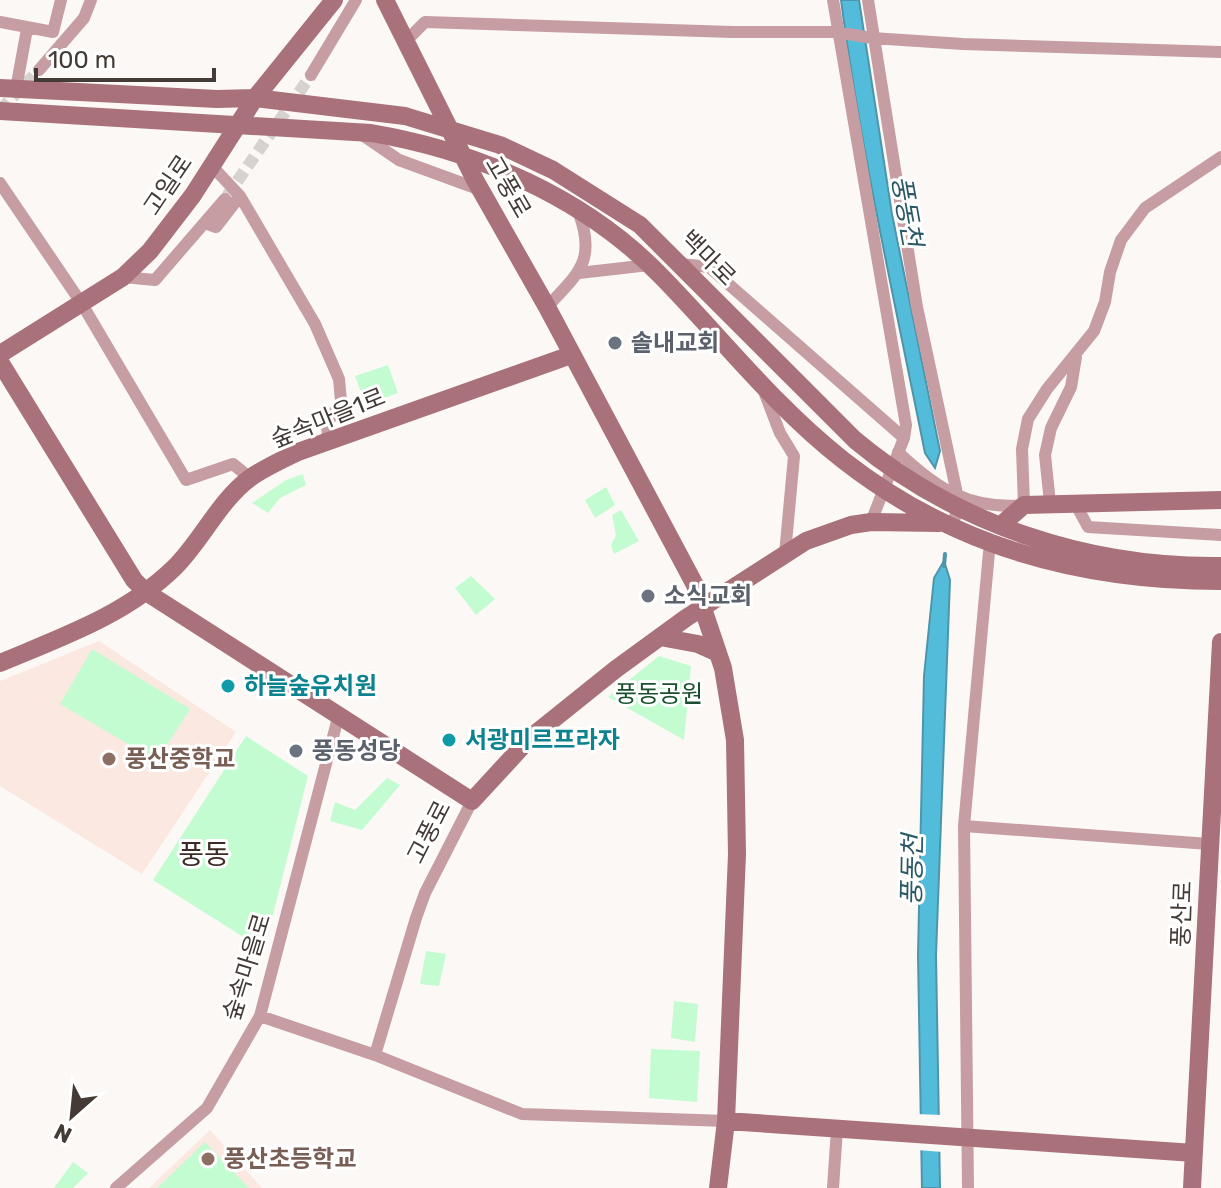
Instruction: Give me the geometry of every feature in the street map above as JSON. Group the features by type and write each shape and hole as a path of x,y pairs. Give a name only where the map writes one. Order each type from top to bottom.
{"street":[{"path":"0,22 53,32 61,0"},
{"path":"39,70 84,18 91,0"},
{"name":"고일로","path":"0,354 123,277 172,224 255,98 334,0"},
{"path":"311,75 356,0"},
{"name":"고풍로","path":"385,0 481,190 695,585 723,668 735,740 737,842 726,1121 718,1188"},
{"path":"833,0 906,425 904,438 871,522"},
{"path":"868,0 869,37 917,307 957,495 958,510 953,524"},
{"path":"406,41 425,22 732,32 839,32 963,44 1221,52"},
{"path":"27,29 8,89 255,98"},
{"name":"백마로","path":"255,98 405,116 500,145 553,170 640,225 855,440 886,466 925,490 1013,531 1074,550 1132,562 1185,567 1221,566"},
{"path":"0,111 358,132 399,160 481,190"},
{"name":"백마로","path":"358,132 404,139 498,168 605,228 649,265 760,384 842,459 915,509 964,534 1011,552 1069,567 1177,581 1221,581"},
{"path":"1024,505 1022,449 1028,419 1047,389 1094,331 1121,240 1145,208 1221,157"},
{"path":"211,165 240,196 315,324 339,379 341,401 327,424 328,441"},
{"path":"0,183 82,304 186,480 233,464 250,478"},
{"path":"205,223 216,227 240,196"},
{"path":"123,277 155,280 225,199"},
{"path":"547,307 579,273 585,259 587,242 578,211"},
{"path":"681,264 709,267 904,438"},
{"path":"579,273 649,265"},
{"path":"1050,503 1045,455 1051,428 1071,387 1076,354"},
{"name":"숲속마을1로","path":"0,663 112,614 146,592 176,566 250,478 298,452 571,355"},
{"path":"0,362 134,580 146,592 472,801"},
{"path":"760,384 780,433 794,456 785,554"},
{"path":"898,452 928,479 969,501 999,508 1050,503 1221,500"},
{"path":"1075,503 1088,527 1221,535"},
{"path":"702,609 806,541 851,525 871,522 953,524 998,553 1009,543 1008,533 1001,525 1024,505"},
{"path":"968,1188 961,1135 964,826 984,544"},
{"name":"고풍로","path":"375,1055 425,893 472,801 530,738 660,637 702,609"},
{"path":"660,637 698,644 718,653"},
{"name":"풍산로","path":"1192,1188 1221,642"},
{"name":"숲속마을로","path":"116,1188 207,1108 260,1016 339,714"},
{"path":"964,826 1209,844"},
{"path":"260,1016 375,1055 522,1114 726,1121 1194,1153"},
{"path":"833,1188 837,1129"}],"shaded area":[{"name":"풍산중학교","path":"99,641 236,732 142,874 0,786 0,681"},
{"name":"풍산초등학교","path":"210,1130 262,1188 149,1188"}],"green space":[{"path":"388,365 398,393 366,405 355,376"},
{"path":"303,474 306,485 280,498 268,513 252,503 286,480"},
{"path":"606,487 615,505 595,518 585,500"},
{"path":"621,510 639,541 614,554 611,545 616,535 612,515"},
{"path":"471,576 495,599 476,615 455,588"},
{"path":"92,649 190,709 157,761 60,704"},
{"name":"풍동공원","path":"659,656 691,666 684,740 608,697"},
{"path":"246,736 308,776 264,950 153,880"},
{"path":"387,778 400,785 362,830 330,821 335,802 355,810"},
{"path":"426,951 446,954 439,986 420,984"},
{"path":"674,1001 698,1004 695,1042 671,1038"},
{"path":"651,1049 700,1051 697,1102 649,1098"},
{"name":"풍산초등학교","path":"205,1142 249,1188 157,1188"},
{"path":"73,1162 88,1173 73,1188 54,1188"}],"water":[{"path":"841,0 859,0 892,214 940,451 935,468 925,453 868,171"},
{"path":"944,561 950,580 936,955 940,1188 922,1188 918,955 924,676 934,578"}],"pier":[{"path":"916,1114 941,1115 943,1152 917,1150"}],"waterway":[{"name":"풍동천","path":"944,566 945,554"}],"tunnel":[{"path":"0,110 39,70"},
{"path":"227,196 311,75"}],"place":[{"name":"솔내교회","path":"615,343"},
{"name":"소식교회","path":"648,596"},
{"name":"하늘숲유치원","path":"228,686"},
{"name":"서광미르프라자","path":"449,740"},
{"name":"풍동성당","path":"296,751"},
{"name":"풍산중학교","path":"109,759"},
{"name":"풍산초등학교","path":"208,1159"}],"district":[{"name":"풍동","path":"204,854"}]}
